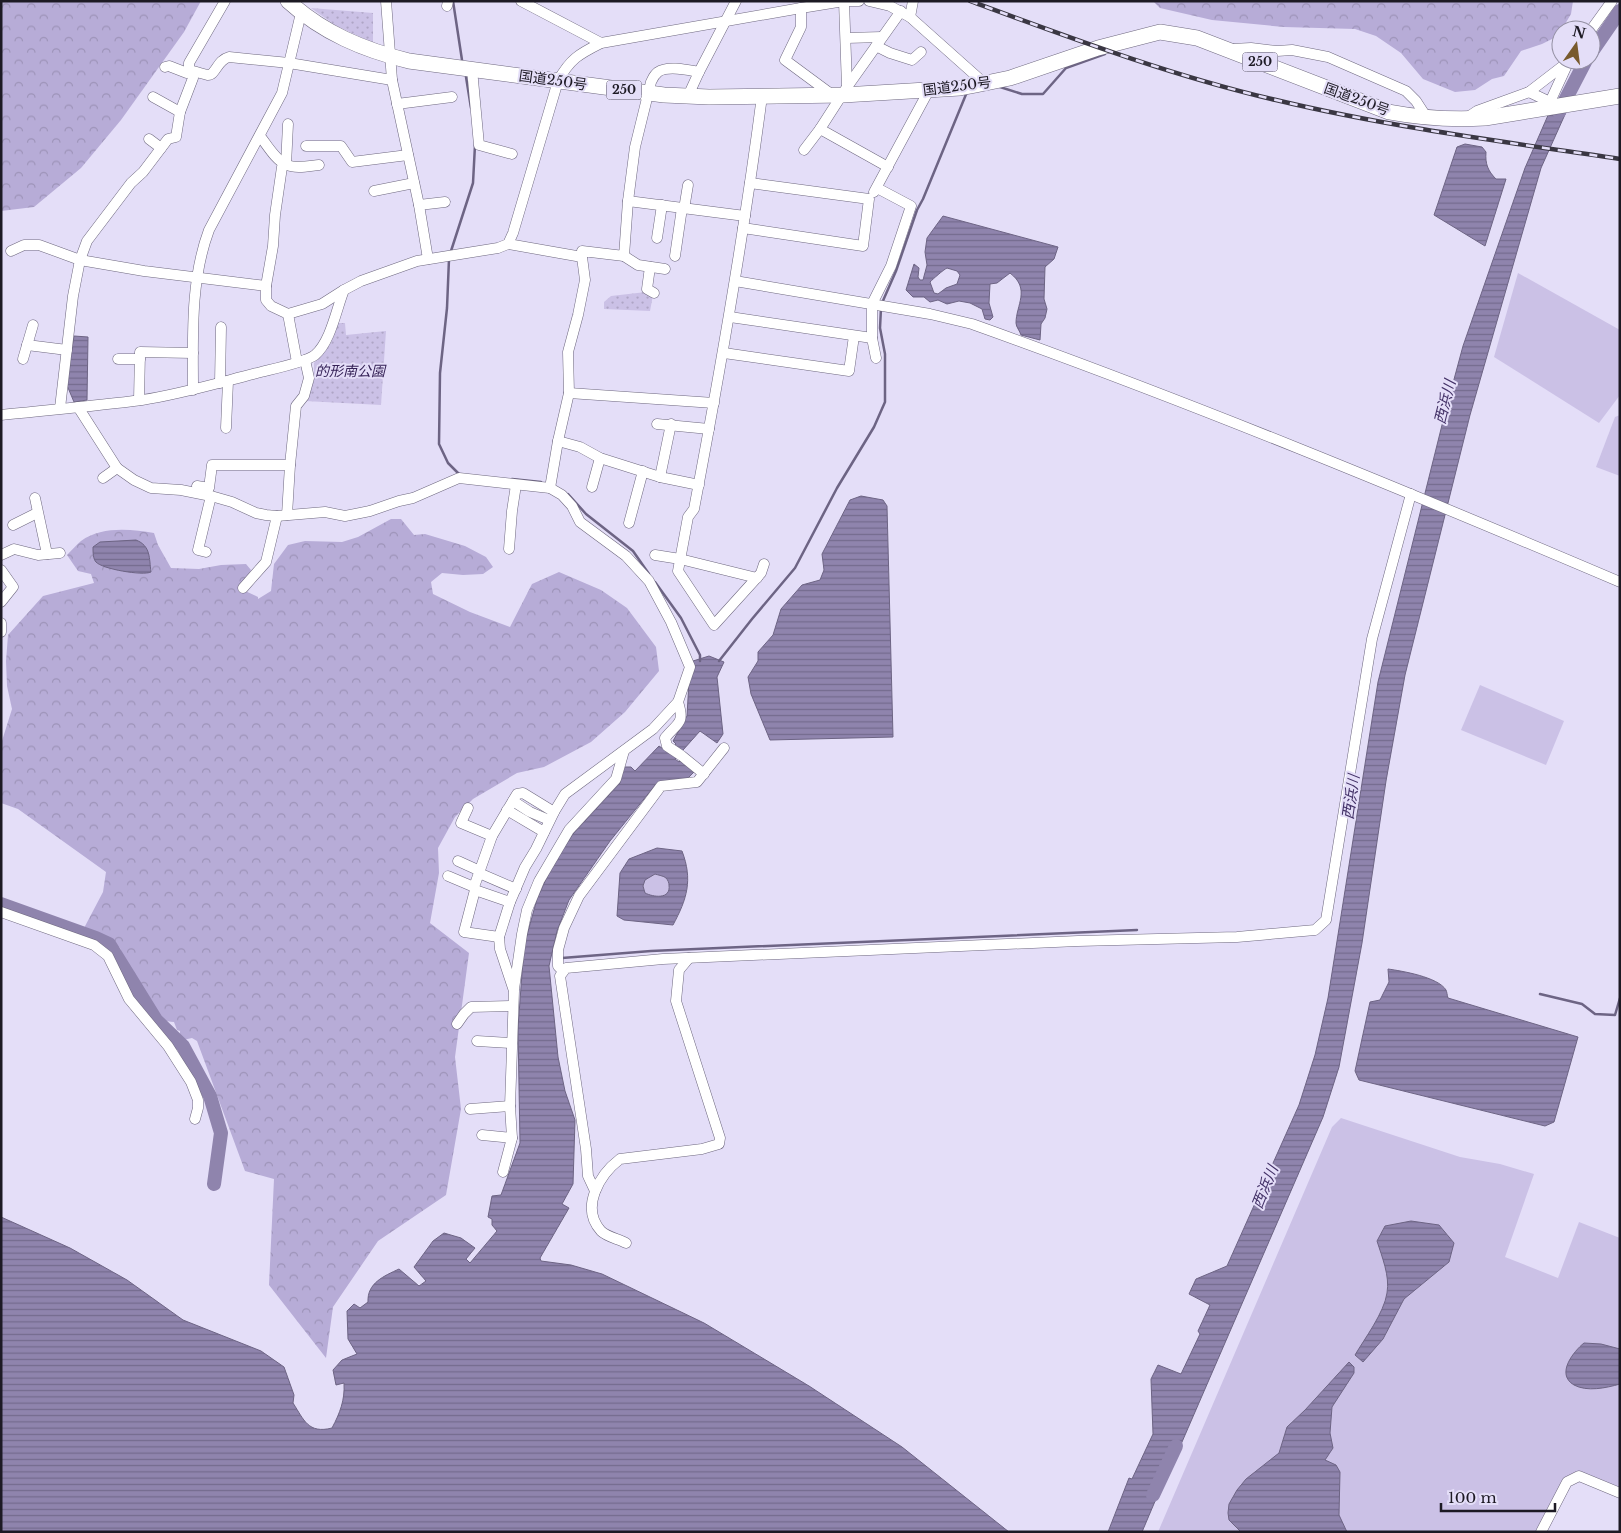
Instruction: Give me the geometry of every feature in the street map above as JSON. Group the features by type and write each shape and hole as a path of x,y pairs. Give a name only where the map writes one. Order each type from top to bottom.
{"highway":[{"name":"国道250号","path":"288,1 301,13 337,36 372,52 390,57 648,94 762,96 960,88 1010,78 1098,48 1160,32 1198,38 1389,112 1427,118 1465,119 1548,105 1577,103 1620,96"}],"street":[{"path":"60,408 80,260 87,241 168,139 176,137 180,112 193,78 189,64 225,1"},
{"path":"386,1 392,80 419,205 428,259"},
{"path":"521,1 601,43"},
{"path":"688,96 736,1"},
{"path":"840,92 846,38 844,1"},
{"path":"508,244 513,233 558,82 563,72 576,56 601,43 844,1 860,1"},
{"path":"869,1 890,6 910,17 980,84"},
{"path":"910,17 913,1"},
{"path":"1598,20 1612,1"},
{"path":"802,8 801,27 785,60 840,92"},
{"path":"804,150 820,129 840,92 901,11"},
{"path":"193,390 196,277 204,244 209,230 282,93 301,13"},
{"path":"846,38 879,42 890,53 912,60 921,52"},
{"path":"1228,49 1292,50 1328,57 1406,91 1416,101 1427,118"},
{"path":"165,67 169,66 187,73 191,71 210,75 221,61 229,57 289,63 392,80"},
{"path":"472,69 479,146 512,154"},
{"path":"624,256 634,148 655,74 661,70 683,69 699,72"},
{"path":"1465,119 1477,111 1529,92 1557,70"},
{"path":"1529,92 1548,105 1565,70"},
{"path":"743,228 863,246 869,199 877,188 929,90"},
{"path":"762,96 724,353 694,509 688,518 678,571 714,624 757,578 764,564"},
{"path":"152,97 180,112"},
{"path":"397,104 452,97"},
{"path":"288,124 286,165 282,167 275,215 273,246 266,286 266,300 271,306 288,314 322,304 361,281 417,261 498,248 508,244 582,257"},
{"path":"820,129 888,167"},
{"path":"260,136 286,165 319,165"},
{"path":"149,140 161,148"},
{"path":"306,146 341,146 352,162 408,155"},
{"path":"374,191 414,183"},
{"path":"750,183 869,199"},
{"path":"675,256 688,185"},
{"path":"876,358 872,338 878,305 911,206 877,188"},
{"path":"628,201 745,216"},
{"path":"419,205 445,202"},
{"path":"657,238 662,206"},
{"path":"11,251 24,245 39,245 80,260 144,271 266,286"},
{"path":"551,483 569,393 568,352 578,315 584,280 582,251 624,256 638,265 665,269"},
{"path":"650,267 648,289 654,293"},
{"path":"735,282 930,314 980,327 1275,438 1454,511 1620,582"},
{"path":"1,415 139,400 193,390 301,361 314,356 325,343 344,290"},
{"path":"243,588 266,562 282,515 290,465 296,406 304,396 309,378 301,361 288,314"},
{"path":"730,317 872,338"},
{"path":"23,359 33,325"},
{"path":"221,327 226,428"},
{"path":"724,353 849,371 854,336"},
{"path":"27,345 67,350"},
{"path":"139,400 140,352 193,353"},
{"path":"118,359 140,359"},
{"path":"569,393 714,402"},
{"path":"78,407 117,468 134,480 151,488 181,490 211,496 232,502 256,513 282,515 325,512 345,516 413,498 459,478 516,485 551,483"},
{"path":"657,424 709,429"},
{"path":"660,477 671,424"},
{"path":"558,441 580,447 600,458 660,477 699,485"},
{"path":"592,487 600,458"},
{"path":"197,486 209,488 212,465 290,465"},
{"path":"103,478 117,468"},
{"path":"629,523 643,471"},
{"path":"514,992 500,949 499,938 510,903 525,867 552,816 565,794 653,729 678,702 690,667 671,622 649,581 626,556 580,522 572,506 551,483"},
{"path":"509,549 516,485"},
{"path":"595,1191 588,1176 586,1148 560,976 566,968 689,958 1078,941 1237,937 1315,930 1326,920 1372,639 1414,495"},
{"path":"206,552 198,550 211,496"},
{"path":"35,498 47,554"},
{"path":"13,525 37,513"},
{"path":"1,555 14,550 38,556 60,553"},
{"path":"655,554 757,578"},
{"path":"1,570 7,575 14,586 1,602"},
{"path":"1,623 1,632"},
{"path":"678,702 682,714 680,722 665,738 667,746 704,774"},
{"path":"563,971 558,966 558,950 564,928 578,896 661,786 697,782 724,748"},
{"path":"503,1172 512,1138 510,1106 512,1006 527,910 538,881 569,830 616,779 624,751"},
{"path":"499,938 464,932 474,889 492,836 517,794 522,793 552,816"},
{"path":"510,805 544,832"},
{"path":"468,808 461,823 492,836"},
{"path":"536,848 552,857"},
{"path":"458,862 516,889"},
{"path":"448,876 474,889 527,910"},
{"path":"1,912 94,945 108,956 129,998 168,1046 191,1082 198,1100 195,1119"},
{"path":"626,1243 603,1233 593,1220 592,1208 595,1191 602,1176 611,1166 620,1159 702,1149 719,1144 719,1130 702,1084 676,1001 679,970 689,958"},
{"path":"457,1024 464,1014 472,1008 512,1006"},
{"path":"477,1041 512,1043"},
{"path":"470,1109 510,1106"},
{"path":"482,1135 512,1138"},
{"path":"1541,1532 1567,1482 1579,1476 1620,1493"}],"green space":[{"path":"1,1 201,1 184,32 121,120 81,168 34,207 1,211"},
{"path":"1153,1 1573,1 1571,14 1567,20 1551,20 1551,40 1521,51 1504,76 1492,79 1475,90 1455,92 1423,79 1401,53 1376,36 1355,29 1284,27 1212,20 1160,8"},
{"path":"311,8 373,13 373,43 335,25"},
{"path":"1518,273 1620,330 1620,395 1599,423 1494,357"},
{"path":"646,292 653,295 650,311 604,309 604,302 611,296"},
{"name":"的形南公園","path":"338,323 345,323 346,335 386,331 381,405 305,401 314,381 314,363 331,343"},
{"path":"1620,415 1620,476 1596,467 1615,417"},
{"path":"391,519 401,519 414,535 425,534 465,546 486,557 493,567 483,574 442,573 431,582 433,594 470,612 510,627 532,584 559,572 601,590 627,608 656,647 659,671 625,712 591,742 544,767 517,773 473,799 455,817 438,848 439,873 430,923 469,953 455,1057 461,1109 446,1195 378,1241 333,1307 326,1358 269,1285 274,1179 245,1171 197,1041 192,1038 183,1040 174,1022 161,1019 157,1015 138,984 135,983 129,972 131,968 126,964 120,948 111,941 83,930 103,892 106,872 18,809 1,803 1,744 12,709 7,686 8,635 43,596 94,583 91,574 78,571 67,555 81,541 98,533 116,530 136,530 154,533 158,545 171,568 199,569 221,565 246,564 251,570 241,589 258,597 258,599 271,591 274,564 288,545 305,541 342,542 358,537"},
{"path":"1480,685 1564,721 1546,765 1461,730"},
{"path":"655,874 667,879 669,890 664,895 652,896 645,894 643,886 645,879"},
{"path":"1341,1118 1460,1157 1500,1164 1534,1174 1505,1257 1558,1278 1579,1222 1620,1238 1620,1489 1579,1471 1564,1479 1536,1532 1158,1532 1332,1127"}],"water":[{"path":"1567,110 1541,168 1470,415 1405,675 1386,781 1362,943 1339,1067 1323,1117 1172,1465 1165,1462 1157,1478 1164,1480 1142,1532 1108,1532 1129,1478 1132,1479 1153,1434 1151,1379 1158,1365 1181,1374 1200,1334 1198,1331 1210,1305 1189,1294 1196,1279 1227,1266 1299,1105 1315,1055 1328,998 1378,682 1446,409 1463,346 1525,168 1549,113"},
{"path":"1465,144 1482,147 1486,152 1486,160 1491,173 1496,179 1506,179 1485,246 1434,215 1457,147"},
{"path":"943,216 1058,247 1054,259 1045,267 1044,299 1047,309 1041,324 1040,340 1021,335 1016,323 1021,297 1020,285 1010,273 997,283 990,284 989,303 993,317 990,320 985,319 982,309 970,303 959,301 947,304 938,300 930,302 924,297 913,297 906,290 914,264 919,268 918,277 920,280 923,280 927,265 925,252 927,238","holes":["947,268 957,271 960,275 957,284 946,288 938,294 934,293 931,281"]},
{"path":"74,336 88,337 87,400 74,402 66,383"},
{"path":"861,496 883,500 887,506 893,737 770,740 751,694 748,677 758,661 758,652 773,635 781,609 802,585 820,580 824,570 822,554 850,500"},
{"path":"136,540 147,549 151,572 123,571 100,565 95,561 93,547 100,542"},
{"path":"709,656 724,662 717,677 723,734 717,743 700,731 675,759 679,762 682,759 695,771 685,781 656,784 610,841 569,900 557,931 549,966 558,1057 565,1091 575,1120 573,1184 562,1204 569,1208 540,1258 541,1261 571,1265 602,1274 704,1323 809,1386 902,1447 1009,1532 1,1532 1,1217 70,1248 127,1280 183,1320 261,1351 284,1367 294,1395 293,1403 304,1420 317,1429 332,1428 344,1395 344,1383 336,1385 333,1370 342,1360 357,1354 348,1339 347,1311 354,1304 360,1308 368,1302 368,1295 373,1285 399,1269 419,1286 426,1281 414,1267 433,1241 444,1233 461,1238 475,1248 466,1259 470,1263 497,1231 492,1225 492,1219 488,1217 492,1196 501,1195 520,1143 518,1028 524,946 537,899 552,866 573,834 620,783 623,767 631,767 635,771 659,746 669,753 676,744 673,741 687,716 689,681 693,661"},
{"path":"657,848 682,851 687,871 687,889 682,907 673,925 624,920 617,916 620,873 629,859","holes":["655,874 667,879 669,890 664,895 652,896 645,893 643,886 645,880"]},
{"path":"1388,969 1428,978 1442,985 1446,990 1448,998 1578,1037 1554,1122 1545,1126 1359,1080 1355,1071 1370,1002 1380,1000 1389,982"},
{"path":"1411,1221 1439,1225 1454,1243 1449,1262 1404,1299 1383,1339 1363,1362 1355,1355 1382,1309 1388,1287 1377,1241 1385,1226"},
{"path":"1584,1343 1601,1344 1620,1349 1620,1384 1591,1389 1574,1385 1569,1380 1566,1375 1568,1363"},
{"path":"1349,1362 1354,1367 1354,1373 1332,1407 1330,1433 1333,1448 1325,1460 1336,1465 1340,1472 1339,1515 1347,1532 1241,1532 1229,1520 1228,1513 1229,1504 1237,1490 1246,1479 1279,1453 1287,1427"}],"waterway":[{"path":"453,1 462,60"},
{"name":"西浜川","path":"1601,39 1620,11"},
{"path":"1000,87 1022,94 1043,94 1066,68 1105,54"},
{"name":"西浜川","path":"1559,112 1581,70"},
{"path":"466,77 471,108"},
{"path":"882,303 896,271 917,210 967,92"},
{"path":"451,251 473,183 475,145"},
{"path":"449,259 447,308 440,373 439,444 448,463 459,474"},
{"path":"719,661 795,568 837,488 874,427 885,402 885,354 880,328 881,308"},
{"path":"512,479 541,482"},
{"path":"568,494 586,514 633,551 649,574"},
{"path":"655,582 681,618 700,655 700,661"},
{"path":"1,904 109,944 156,1020 183,1046 210,1096 221,1133 214,1184"},
{"path":"562,958 651,951 1137,930"},
{"path":"1540,994 1582,1004 1595,1014 1615,1015 1620,998"},
{"name":"西浜川","path":"1153,1495 1176,1446"}],"railway":[{"path":"970,1 1160,68 1276,100 1404,126 1620,159"}]}
